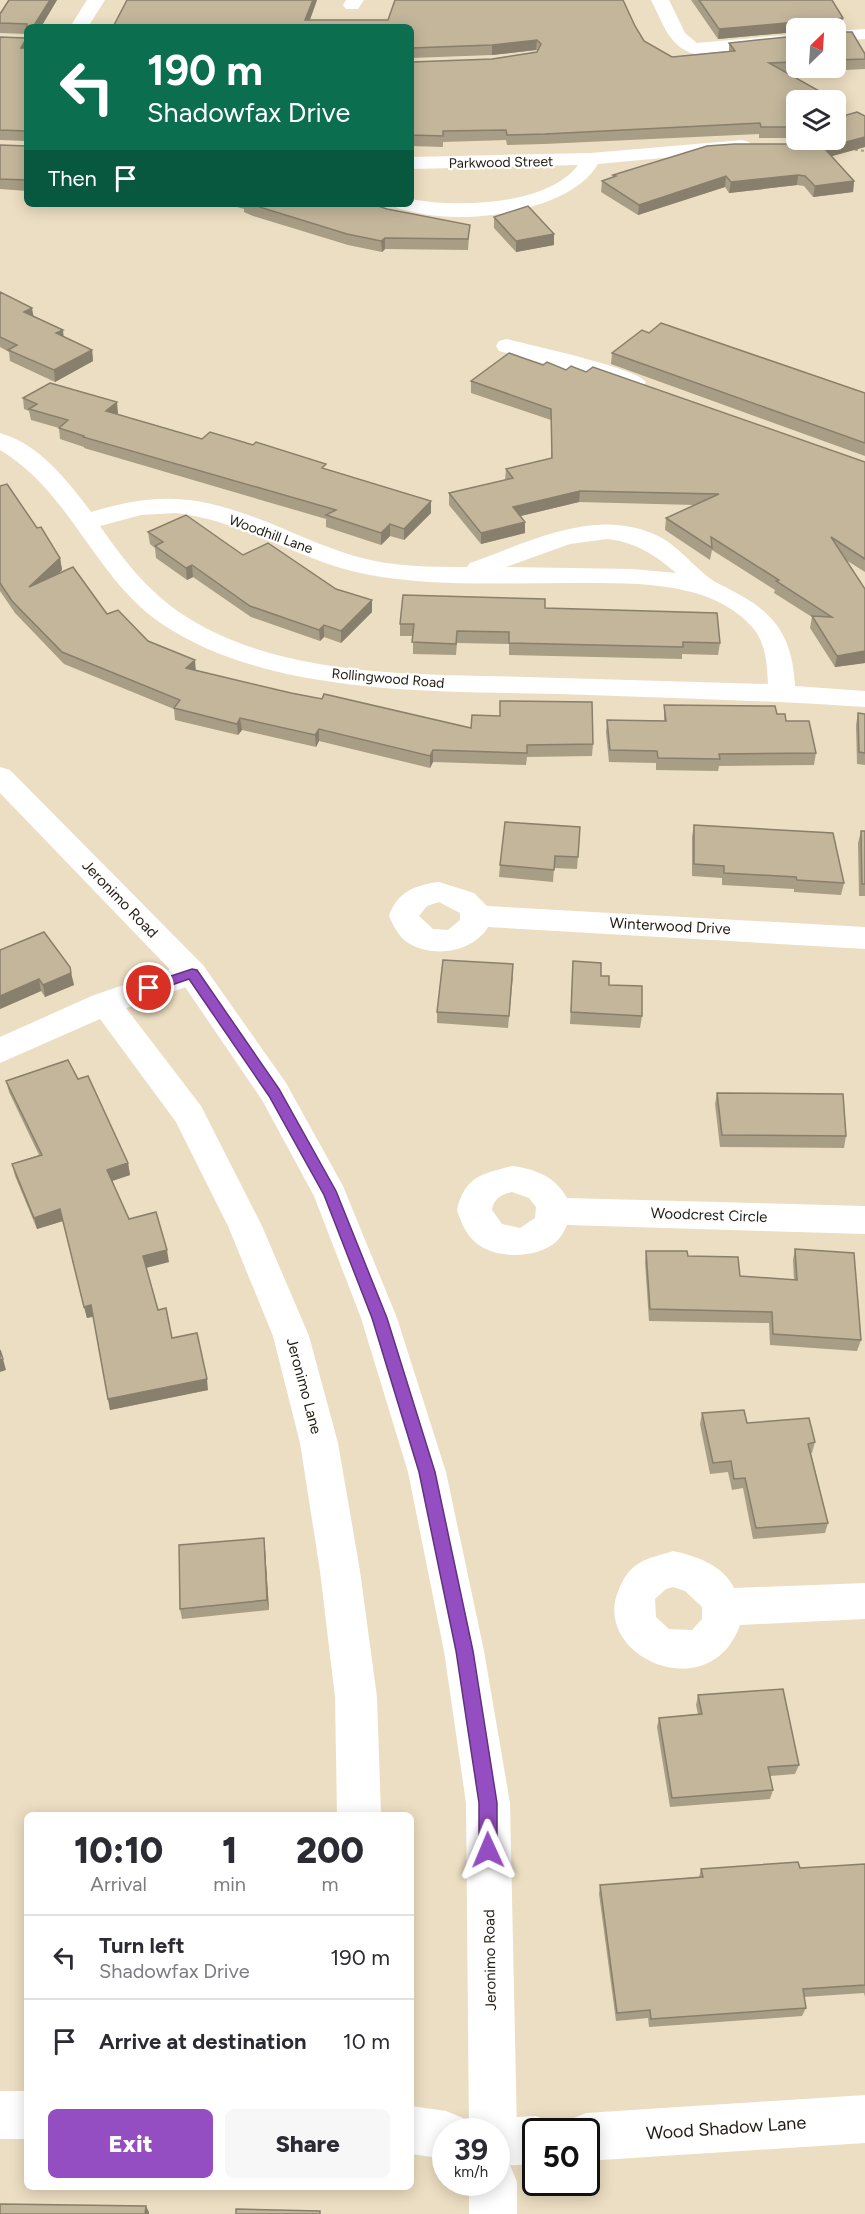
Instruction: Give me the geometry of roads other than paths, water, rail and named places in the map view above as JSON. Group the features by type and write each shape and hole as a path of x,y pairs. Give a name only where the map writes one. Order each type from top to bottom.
{"street":[{"path":"81,24 96,0"},
{"path":"660,0 681,40 687,46 696,48 786,40"},
{"path":"846,35 865,34"},
{"name":"Parkwood Street","path":"414,163 591,159 734,146 765,146"},
{"name":"Parkwood Street","path":"414,205 463,211 533,199 577,179 588,169 591,159"},
{"path":"507,346 609,373 653,389"},
{"name":"Rollingwood Road","path":"0,440 40,466 60,486 120,572 153,603 201,634 261,659 357,678 390,681 782,693 865,699"},
{"name":"Woodhill Lane","path":"86,522 146,506 178,506 208,511 353,564 417,574 632,576 669,580 708,589"},
{"name":"Woodhill Lane","path":"457,574 562,538 616,531 635,536 662,549 708,589 742,607 768,630 781,659 782,693"},
{"name":"Jeronimo Road","path":"0,776 192,973 274,1092 331,1195 379,1318 427,1472 464,1651 488,1803 493,2118"},
{"name":"Winterwood Drive","path":"475,916 865,938"},
{"path":"0,1051 105,1003 192,973"},
{"name":"Jeronimo Lane","path":"105,1003 189,1115 246,1226 291,1336 319,1443 340,1571 356,1697 359,1812"},
{"name":"Woodcrest Circle","path":"553,1211 865,1220"},
{"path":"722,1607 865,1601"},
{"path":"0,2115 24,2115"},
{"name":"Wood Shadow Lane","path":"600,2136 865,2119"},
{"path":"414,2130 432,2133"},
{"path":"493,2196 493,2214"}]}
